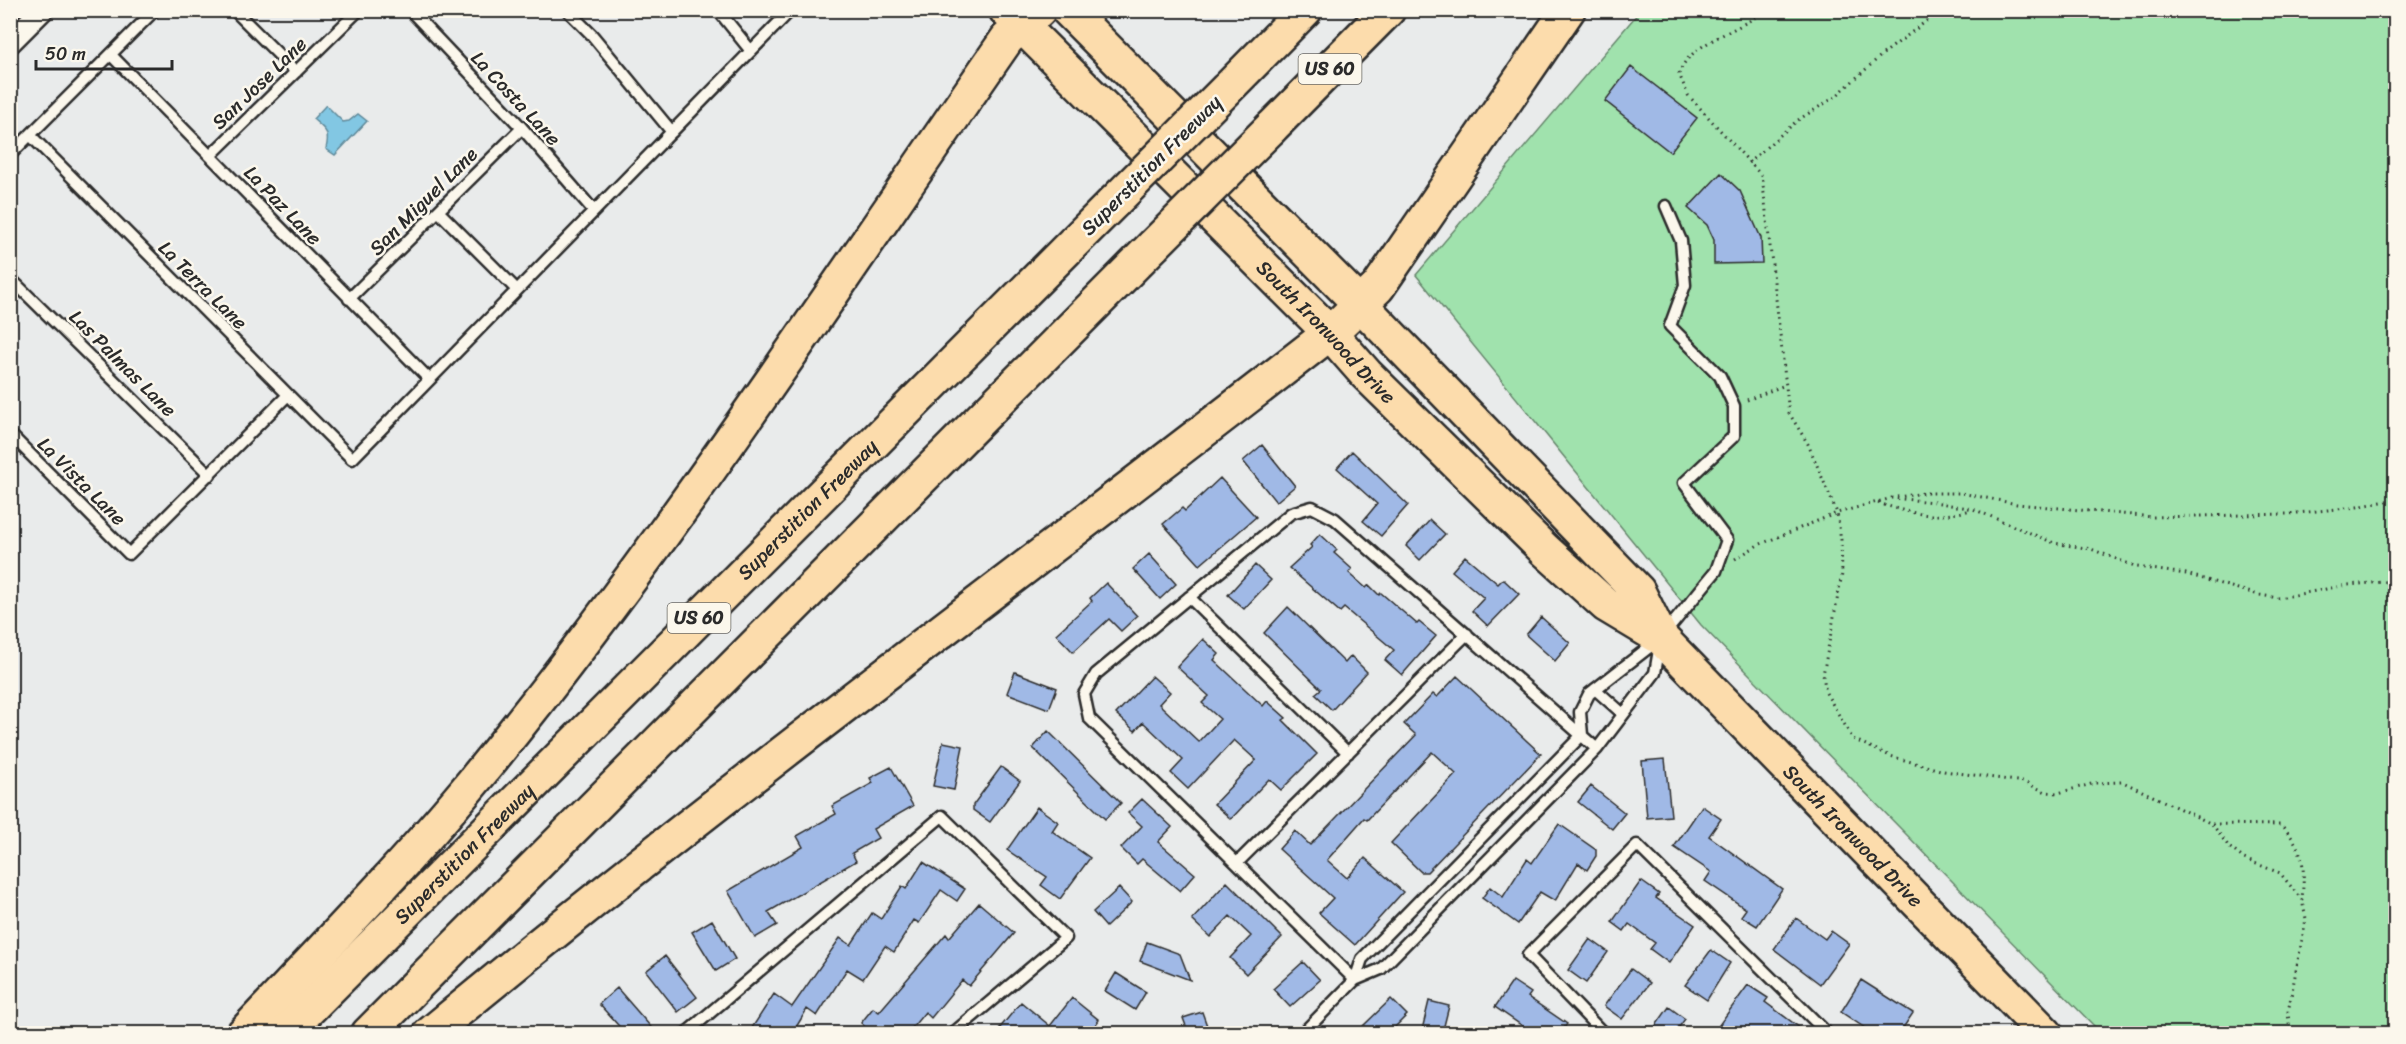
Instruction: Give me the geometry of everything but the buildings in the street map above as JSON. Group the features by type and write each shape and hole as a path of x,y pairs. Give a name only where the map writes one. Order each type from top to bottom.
{"main road":[{"name":"South Ironwood Drive","path":"1068,10 1360,304 1638,591 1661,638"},
{"name":"Superstition Freeway","path":"284,1034 1305,10"},
{"name":"US 60","path":"368,1034 1388,10"},
{"path":"430,1034 592,900 802,736 1330,333 1378,287 1568,10"},
{"name":"South Ironwood Drive","path":"1022,16 1330,333 1366,374 1545,550 1606,604 1661,638 2046,1034"},
{"path":"243,1034 347,925 472,783 592,630 683,509 1022,16"}],"street":[{"path":"10,42 42,10"}],"lane":[{"path":"10,155 155,10"},
{"path":"234,10 296,72"},
{"name":"San Jose Lane","path":"210,156 359,10"},
{"name":"La Costa Lane","path":"410,10 522,128 594,212"},
{"path":"567,10 592,35 672,132"},
{"path":"718,10 752,51"},
{"path":"429,380 791,10"},
{"name":"La Paz Lane","path":"111,55 429,380"},
{"name":"San Miguel Lane","path":"349,299 522,128"},
{"name":"La Terra Lane","path":"30,135 352,459 429,380"},
{"path":"1355,980 1362,959 1582,735 1580,712 1595,689 1661,638 1716,571 1727,540 1684,483 1734,436 1734,406 1720,376 1670,326 1685,285 1682,241 1666,206"},
{"path":"438,211 518,290"},
{"name":"Las Palmas Lane","path":"10,278 210,475"},
{"path":"210,475 287,396"},
{"name":"La Vista Lane","path":"10,434 129,554 210,475"},
{"path":"1355,980 1089,718 1084,694 1096,674 1291,513 1312,507 1335,519 1597,748"},
{"path":"1189,597 1348,753"},
{"path":"1236,863 1467,634"},
{"path":"1302,1034 1355,980 1381,969 1597,748 1655,673 1661,638"},
{"path":"1595,689 1622,713"},
{"path":"685,1034 942,816 1066,938 952,1034"},
{"path":"1604,1034 1528,955 1637,845 1828,1034"}],"path":[{"path":"1765,10 1724,36 1693,51 1683,62 1679,74 1688,95 1761,176 1789,413 1808,444 1837,513 1841,540 1842,574 1823,675 1826,693 1853,739 1890,756 1944,771 2024,782 2046,792 2058,793 2095,783 2122,782 2212,824 2281,825 2295,840 2305,868 2302,900 2306,919 2288,1012 2290,1034"},
{"path":"1748,163 1798,120 1835,97 1883,54 1941,10"},
{"path":"1734,406 1786,385"},
{"path":"1716,571 1758,545 1837,513 1892,498 1924,493 1961,493 2017,504 2153,517 2288,514 2357,507 2396,499"},
{"path":"1892,498 1973,509 2054,543 2091,549 2137,567 2186,574 2259,595 2279,598 2347,585 2396,581"},
{"path":"1876,502 1916,515 1946,517 1973,509"},
{"path":"2212,824 2229,847 2244,859 2280,873 2302,900"}],"green space":[{"path":"1640,11 2395,11 2395,1033 2101,1033 1701,625 1416,275"}],"water":[{"path":"326,105 343,122 349,121 358,114 367,121 335,155 326,149 326,132 313,119"}]}
